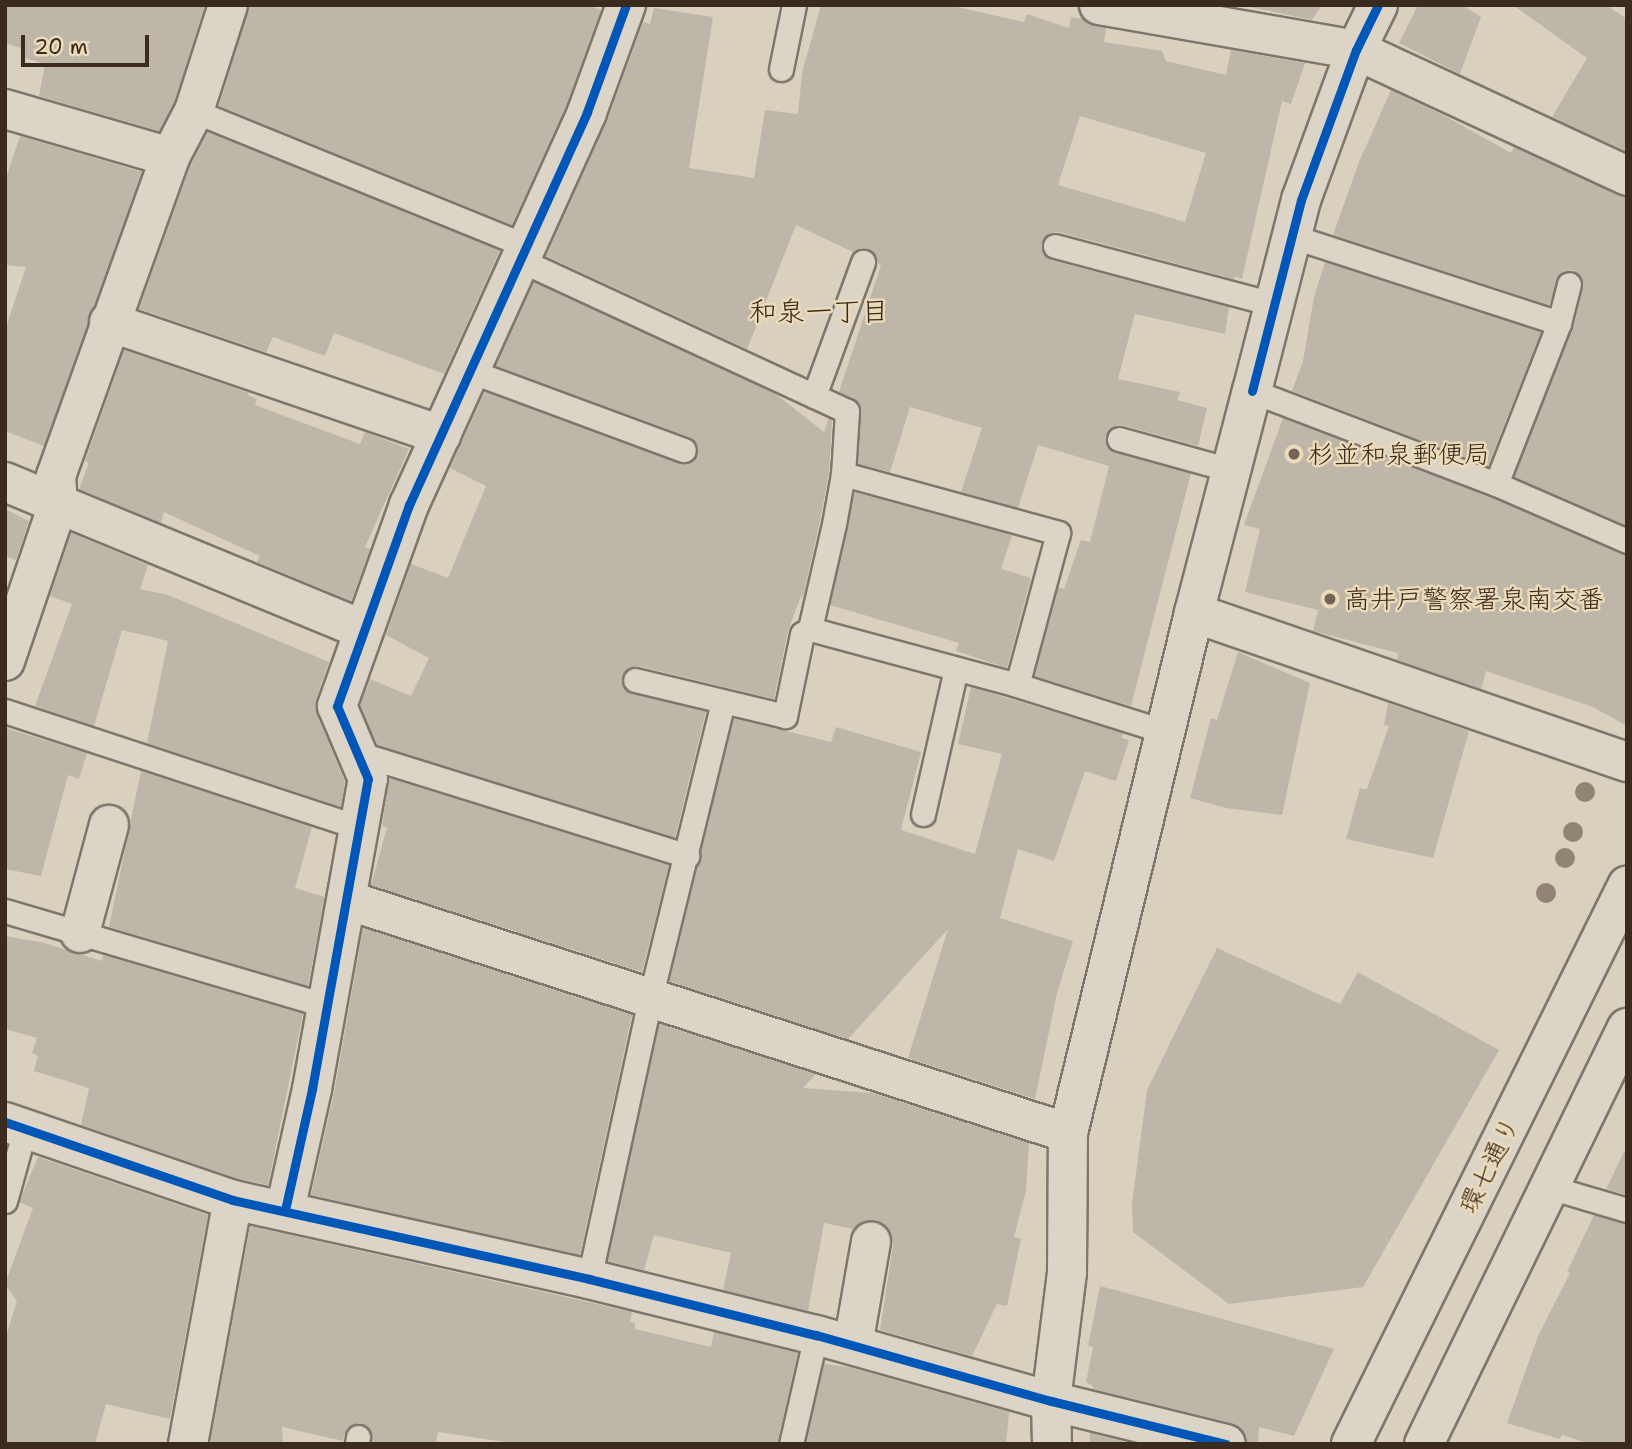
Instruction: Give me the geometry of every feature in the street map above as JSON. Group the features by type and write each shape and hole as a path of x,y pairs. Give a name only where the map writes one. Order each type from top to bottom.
{"street":[{"path":"5,661 58,504 56,476 170,157 194,111 228,5"},
{"path":"285,1210 327,1006 368,779 337,706 409,505 587,112 626,5"},
{"path":"1099,5 1356,50 1627,176"},
{"path":"1052,1444 1051,1401 1067,1272 1069,1133 1194,613 1291,236 1301,200 1356,50 1378,5"},
{"path":"5,109 170,157"},
{"path":"109,322 441,435"},
{"path":"5,482 364,630"},
{"path":"1194,613 1627,762"},
{"path":"80,933 109,825"},
{"name":"環七通り","path":"1351,1444 1627,886"},
{"path":"347,900 1069,1133"},
{"path":"1424,1444 1627,1028"},
{"path":"15,1125 233,1200 589,1279 816,1335 1051,1401 1226,1444"},
{"path":"188,1444 233,1200"},
{"path":"853,1345 871,1242"}],"lane":[{"path":"781,69 794,5"},
{"path":"194,111 524,253 847,411 843,474 810,629 802,634 785,716 635,680"},
{"path":"1291,236 1559,323"},
{"path":"1055,246 1273,304"},
{"path":"814,396 863,262"},
{"path":"1496,484 1559,323 1569,284"},
{"path":"470,371 684,450"},
{"path":"1252,391 1496,484 1627,541"},
{"path":"1119,439 1231,470"},
{"path":"843,474 1058,533 1017,685"},
{"path":"810,629 1017,685 1166,732"},
{"path":"923,814 956,669"},
{"path":"589,1279 650,999 723,702"},
{"path":"5,711 360,828"},
{"path":"357,754 687,856"},
{"path":"5,911 327,1006"},
{"path":"5,1201 15,1125"},
{"path":"1549,1187 1627,1210"},
{"path":"792,1444 816,1335"}],"building":[{"path":"5,5 205,5 174,103 159,131 39,96 45,64 22,57 24,49 5,43"},
{"path":"249,5 586,5 601,10 567,104 512,225 219,106"},
{"path":"821,5 948,5 1024,22 1027,14 1069,28 1071,17 1083,19 1106,28 1104,42 1162,51 1166,61 1226,75 1231,50 1305,63 1291,104 1282,101 1242,279 1059,232 1051,233 1042,242 1042,250 1051,260 1229,307 1225,334 1135,314 1118,379 1180,392 1177,400 1207,408 1198,446 1122,425 1110,429 1105,436 1109,448 1115,452 1191,473 1131,706 1034,676 1058,587 1064,589 1081,540 1090,542 1109,466 1038,445 1018,508 961,492 982,428 910,407 890,472 858,464 859,405 839,392 881,265 877,263 873,253 861,248 853,252 796,225 747,349 546,256 607,121 643,22 650,24 654,8 713,17 689,168 754,178 765,110 798,114 802,73","holes":["1080,116 1206,153 1185,222 1058,185"]},
{"path":"1241,5 1322,5 1312,20"},
{"path":"1418,5 1462,5 1481,17 1460,74 1399,43"},
{"path":"1513,5 1606,5 1627,19 1627,152 1552,117 1587,58"},
{"path":"1391,90 1511,153 1514,147 1627,198 1627,526 1514,477 1572,328 1583,287 1579,275 1572,270 1560,274 1549,305 1333,235 1359,162"},
{"path":"208,132 500,250 444,374 334,333 325,356 273,337 266,352 139,309 190,166"},
{"path":"20,136 142,172 44,446 5,431 5,330 26,267 5,265 5,181"},
{"path":"1325,262 1541,332 1488,466 1292,391 1303,361 1314,297"},
{"path":"534,282 773,392 824,432 829,418 832,420 829,472 820,521 803,597 801,596 788,631 774,699 638,666 630,667 622,676 622,685 631,693 706,711 675,838 377,745 360,705 370,679 411,696 429,658 386,635 411,564 448,578 486,486 450,468 485,391 679,463 687,464 697,455 698,447 689,437 496,366"},
{"path":"124,350 249,393 248,395 257,399 255,405 360,444 365,432 409,449 365,547 370,549 351,601 257,562 260,556 164,512 161,523 79,489 89,463 85,461"},
{"path":"1283,418 1491,497 1627,555 1627,726 1593,707 1486,671 1481,689 1397,660 1398,653 1313,631 1318,610 1245,592 1260,529 1244,525"},
{"path":"854,492 1012,535 1001,569 1031,578 1007,668 956,651 959,643 830,605"},
{"path":"5,509 29,521 16,560 5,556"},
{"path":"71,533 148,565 140,589 168,595 329,662 316,699 317,714 345,782 341,807 147,743 168,641 122,630 94,726 35,706 72,604 50,596"},
{"path":"1238,652 1310,683 1282,815 1226,808 1190,798 1211,718 1217,720"},
{"path":"971,687 1123,733 1122,738 1129,740 1116,781 1085,771 1054,861 1018,849 1000,918 1073,941 1057,993 1035,1099 908,1058 948,929 848,1039 669,981 733,718 831,742 836,727 921,752 901,830 975,854 1002,754 958,744"},
{"path":"1388,703 1469,731 1433,858 1346,839 1360,788 1367,789 1389,726 1384,725"},
{"path":"5,728 87,753 79,779 68,775 41,876 5,869"},
{"path":"141,771 312,827 295,888 325,897 308,986 109,927"},
{"path":"389,778 669,865 642,972 371,885 387,828 382,826"},
{"path":"363,928 632,1015 580,1255 311,1195 334,1093"},
{"path":"5,936 44,943 102,961 103,955 303,1014 268,1185 239,1179 81,1125 89,1088 34,1071 38,1056 32,1053 37,1038 5,1029"},
{"path":"1217,948 1340,1004 1358,972 1499,1050 1363,1287 1229,1304 1133,1232 1132,1204 1147,1090"},
{"path":"659,1024 816,1074 803,1088 872,1093 1029,1143 1026,1190 1014,1237 1021,1239 1007,1306 997,1304 972,1356 880,1330 893,1245 892,1235 886,1226 875,1221 863,1222 853,1229 824,1223 808,1311 723,1290 731,1253 654,1235 644,1270 607,1261"},
{"path":"1627,1146 1627,1195 1606,1189"},
{"path":"38,1157 208,1215 170,1419 106,1404 95,1444 5,1444 5,1339 17,1301 5,1284 33,1208 19,1202"},
{"path":"1594,1215 1627,1224 1627,1444 1590,1444 1562,1435 1560,1439 1507,1423 1538,1336 1570,1273 1567,1272"},
{"path":"250,1226 632,1312 630,1322 635,1323 635,1329 711,1347 714,1332 798,1353 777,1444 519,1444 438,1432 436,1444 371,1444 371,1431 359,1423 347,1428 343,1441 282,1427 283,1444 210,1444"},
{"path":"1100,1286 1334,1349 1294,1436 1259,1427 1258,1444 1247,1444 1242,1429 1231,1423 1093,1389 1093,1386 1086,1382 1093,1347 1088,1346"},
{"path":"824,1364 848,1367 1009,1412 1006,1444 805,1444"},
{"path":"1090,1433 1133,1444 1090,1444"}],"cycle path":[{"path":"285,1210 312,1089 368,779 337,706 409,505 587,112 626,5"},
{"path":"1252,391 1301,200 1356,50 1378,5"},
{"path":"5,1122 233,1200 589,1279 816,1335 1051,1401 1226,1444"}],"place":[{"name":"杉並和泉郵便局","path":"1294,454"},
{"name":"高井戸警察署泉南交番","path":"1330,599"}],"district":[{"name":"和泉一丁目","path":"819,311"}]}
